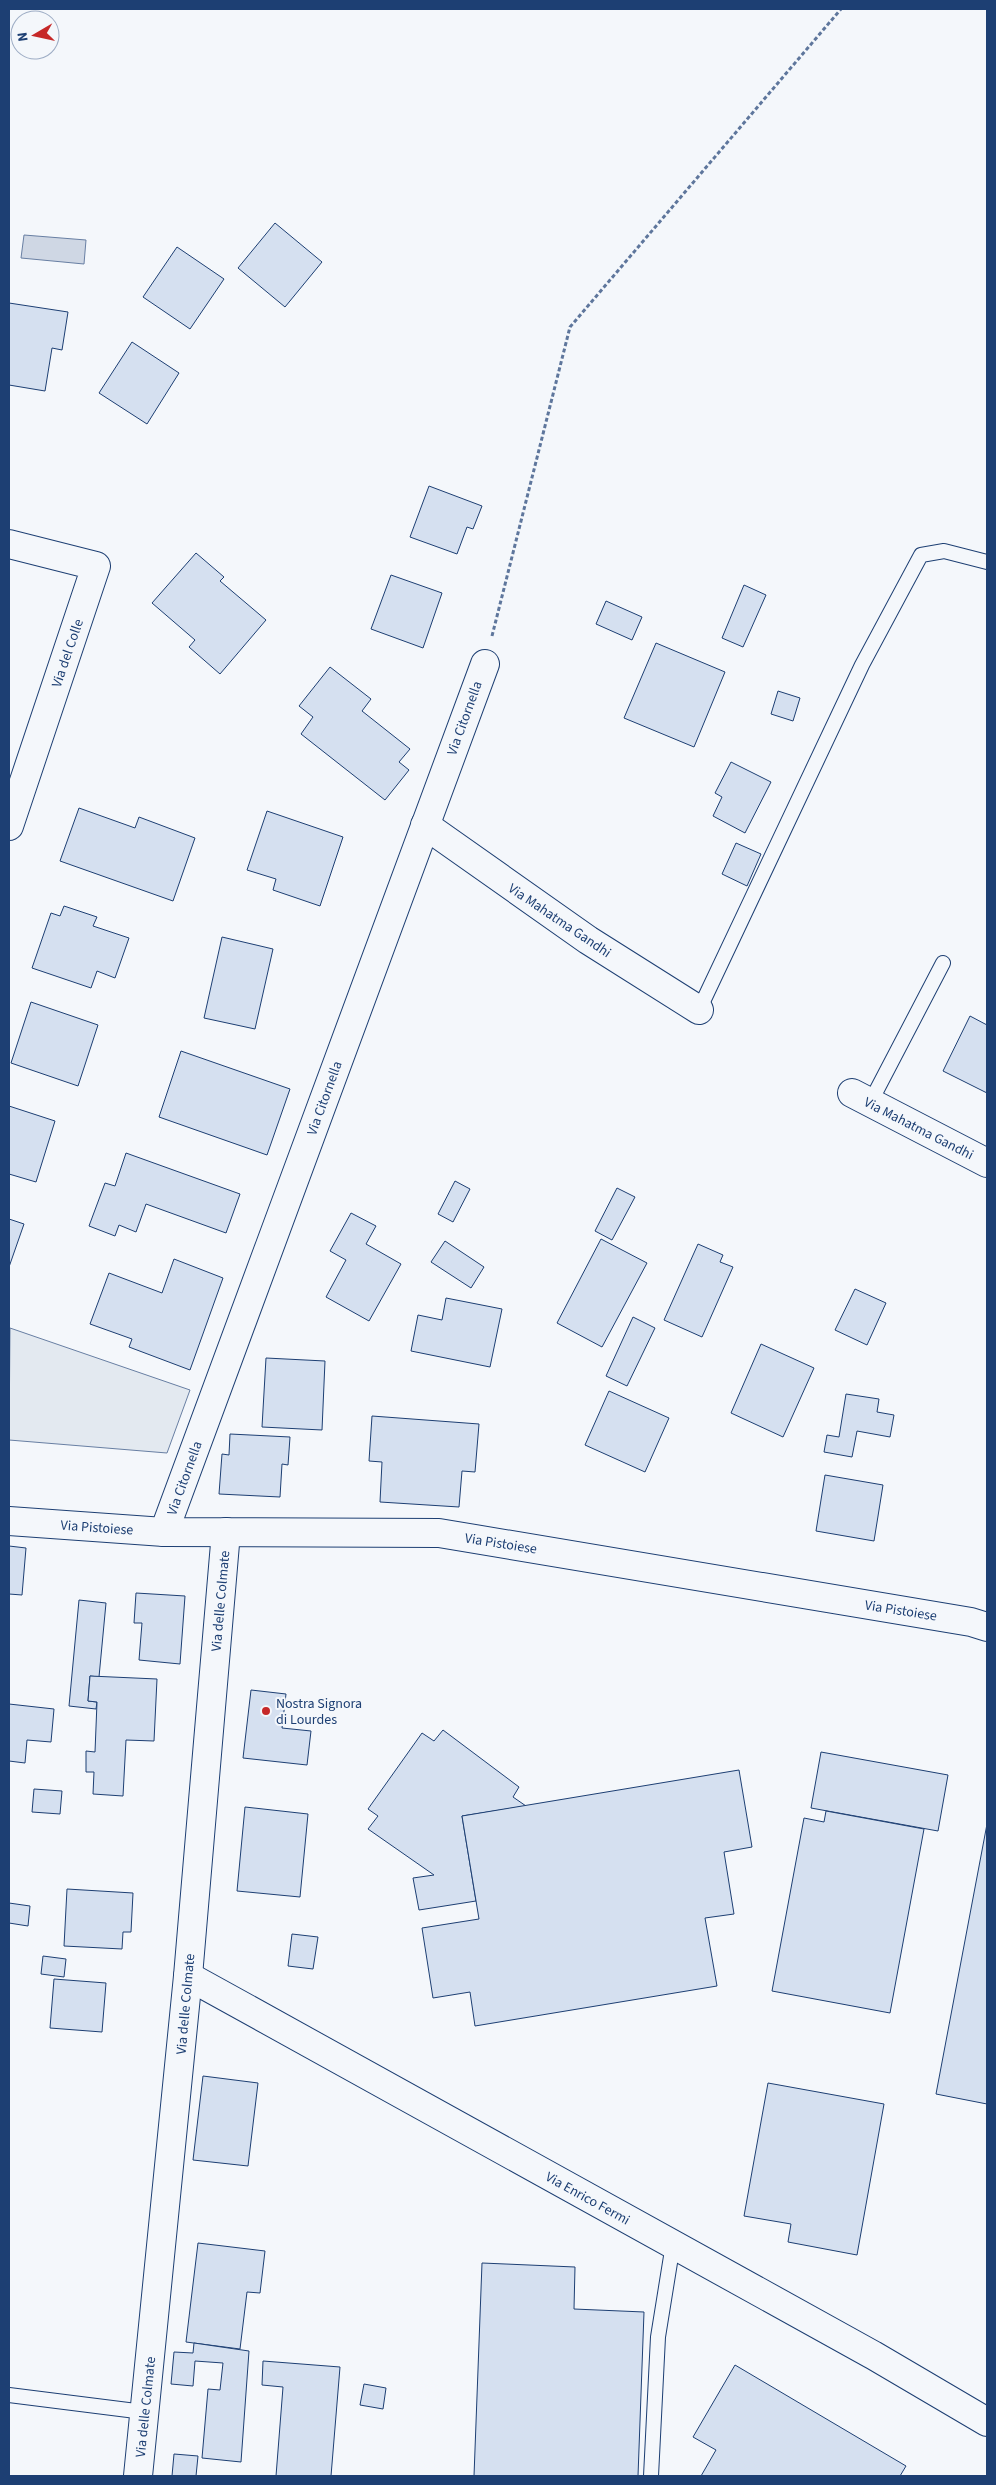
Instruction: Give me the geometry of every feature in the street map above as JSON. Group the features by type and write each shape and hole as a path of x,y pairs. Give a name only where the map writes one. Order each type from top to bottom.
{"street":[{"name":"Via del Colle","path":"9,544 96,566 9,826"},
{"name":"Via Citornella","path":"164,1532 485,664"},
{"name":"Via Mahatma Gandhi","path":"425,825 588,940 699,1010"},
{"name":"Via Mahatma Gandhi","path":"861,1098 987,1163"},
{"name":"Via Pistoiese","path":"9,1521 164,1532 439,1533 971,1622 987,1627"},
{"name":"Via delle Colmate","path":"138,2476 188,1976 226,1532"},
{"name":"Via Enrico Fermi","path":"188,1976 873,2355 987,2422"}],"lane":[{"path":"699,1010 862,665 921,555 944,552 987,562"},
{"path":"861,1098 943,963"},
{"path":"651,2476 658,2337 672,2244"},
{"path":"9,2395 144,2412"}],"path":[{"path":"485,664 570,327 841,9"}],"shaded area":[{"path":"24,235 86,240 84,264 21,258"},
{"path":"10,1328 190,1390 167,1453 9,1440"}],"building":[{"path":"275,223 322,262 285,307 238,268"},
{"path":"177,247 224,279 190,329 143,297"},
{"path":"9,303 68,312 62,350 52,348 45,391 9,385"},
{"path":"132,342 179,373 147,424 99,393"},
{"path":"429,486 482,506 473,529 467,527 457,554 410,537"},
{"path":"196,553 224,577 220,581 266,620 220,674 189,647 195,640 152,603"},
{"path":"391,575 442,593 423,648 371,629"},
{"path":"744,585 766,595 743,647 722,638"},
{"path":"606,601 642,617 632,640 596,624"},
{"path":"656,643 725,672 694,747 624,718"},
{"path":"330,667 371,699 362,711 410,749 399,762 409,770 385,800 301,734 313,717 299,706"},
{"path":"778,691 800,698 793,721 771,714"},
{"path":"731,762 771,782 745,833 713,816 722,797 715,793"},
{"path":"79,808 135,828 139,817 195,838 173,901 60,861"},
{"path":"267,811 343,837 320,906 273,890 276,879 247,870"},
{"path":"736,843 761,854 747,886 722,874"},
{"path":"64,906 97,917 93,926 129,938 115,978 97,971 91,988 32,968 51,913 60,916"},
{"path":"222,937 273,949 255,1029 204,1018"},
{"path":"31,1002 98,1025 78,1086 11,1063"},
{"path":"970,1016 987,1025 987,1093 943,1071"},
{"path":"181,1051 290,1089 267,1155 159,1117"},
{"path":"9,1106 55,1121 36,1182 9,1174"},
{"path":"126,1153 240,1194 226,1233 146,1204 136,1232 119,1225 115,1236 89,1226 105,1183 115,1186"},
{"path":"455,1181 470,1189 453,1222 438,1214"},
{"path":"617,1188 635,1197 612,1240 595,1231"},
{"path":"351,1213 376,1226 366,1244 401,1264 369,1321 326,1297 346,1260 330,1251"},
{"path":"9,1219 24,1224 9,1267"},
{"path":"601,1239 647,1263 602,1347 557,1323"},
{"path":"445,1241 484,1267 471,1288 431,1262"},
{"path":"698,1244 723,1255 720,1262 733,1267 702,1337 664,1320"},
{"path":"174,1259 223,1278 190,1370 129,1347 132,1339 90,1324 109,1273 162,1293"},
{"path":"855,1289 886,1303 867,1345 835,1330"},
{"path":"446,1298 502,1309 490,1367 411,1351 418,1315 442,1320"},
{"path":"633,1317 655,1328 627,1386 606,1376"},
{"path":"761,1344 814,1368 783,1437 731,1413"},
{"path":"266,1358 325,1361 322,1430 262,1427"},
{"path":"609,1391 669,1418 645,1472 585,1445"},
{"path":"846,1394 879,1399 877,1412 894,1415 890,1437 857,1431 852,1457 824,1452 827,1435 839,1437"},
{"path":"372,1416 479,1424 475,1472 462,1471 459,1507 380,1502 382,1462 369,1461"},
{"path":"230,1434 290,1437 288,1465 282,1464 280,1497 219,1494 222,1454 229,1455"},
{"path":"825,1475 883,1485 874,1541 816,1531"},
{"path":"9,1546 26,1548 22,1595 9,1594"},
{"path":"136,1593 185,1596 180,1664 139,1660 142,1623 134,1623"},
{"path":"79,1600 106,1603 99,1677 90,1676 88,1701 97,1702 96,1709 69,1706"},
{"path":"90,1676 157,1679 154,1741 126,1740 123,1796 93,1794 94,1772 86,1772 86,1751 95,1752 97,1702 88,1701"},
{"name":"Nostra Signora di Lourdes","path":"251,1690 286,1694 282,1728 311,1731 307,1765 243,1758"},
{"path":"9,1704 54,1709 51,1742 27,1740 25,1763 9,1761"},
{"path":"443,1730 519,1787 513,1797 526,1806 462,1816 476,1901 419,1910 413,1878 434,1875 368,1829 378,1816 368,1809 422,1733 434,1741"},
{"path":"821,1752 948,1775 938,1831 811,1808"},
{"path":"739,1770 752,1847 724,1852 734,1914 705,1918 717,1986 475,2026 470,1992 433,1998 422,1928 479,1919 462,1816"},
{"path":"34,1789 62,1791 60,1814 32,1812"},
{"path":"245,1807 308,1814 300,1897 237,1891"},
{"path":"826,1811 924,1829 890,2013 772,1991 804,1818 824,1822"},
{"path":"987,1824 987,2104 936,2094"},
{"path":"67,1889 133,1893 131,1932 123,1932 122,1949 64,1946"},
{"path":"9,1903 30,1906 28,1926 9,1923"},
{"path":"292,1934 318,1937 313,1969 288,1966"},
{"path":"43,1956 66,1959 64,1977 41,1974"},
{"path":"54,1979 106,1983 102,2032 50,2028"},
{"path":"203,2076 258,2083 248,2166 193,2160"},
{"path":"768,2083 884,2104 857,2255 788,2242 791,2224 744,2216"},
{"path":"198,2243 265,2251 260,2293 247,2292 240,2349 186,2342"},
{"path":"482,2263 575,2267 574,2309 644,2312 638,2476 474,2476"},
{"path":"194,2343 249,2351 241,2462 202,2458 208,2389 220,2390 223,2363 195,2361 193,2386 171,2384 174,2352 193,2353"},
{"path":"263,2361 340,2367 331,2476 276,2476 283,2387 262,2385"},
{"path":"735,2365 906,2466 900,2476 701,2476 716,2450 693,2437"},
{"path":"364,2384 386,2388 383,2409 360,2405"},
{"path":"174,2454 198,2456 196,2476 172,2476"}],"place":[{"name":"Nostra Signora di Lourdes","path":"266,1711"}]}
